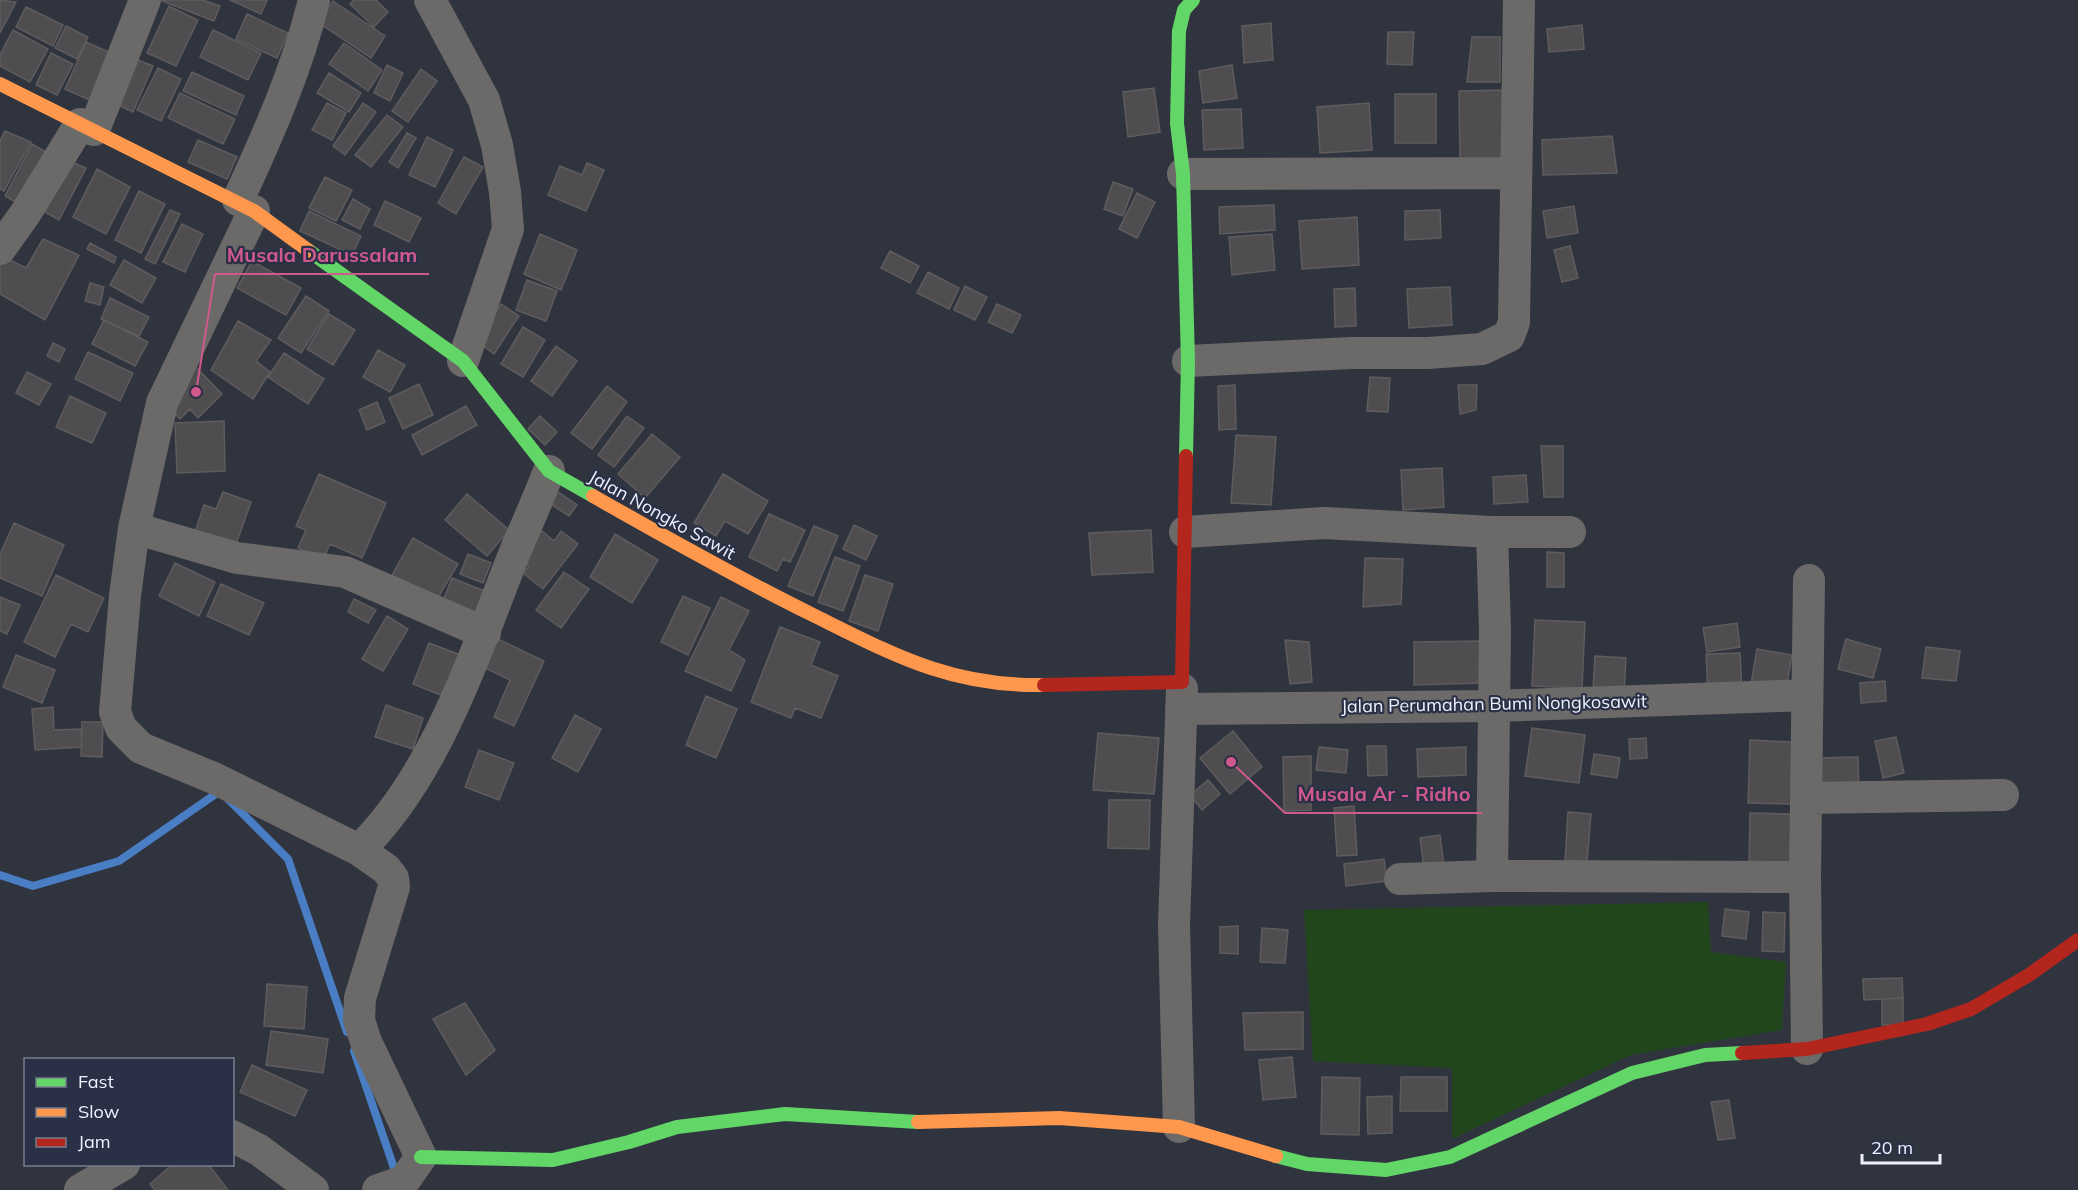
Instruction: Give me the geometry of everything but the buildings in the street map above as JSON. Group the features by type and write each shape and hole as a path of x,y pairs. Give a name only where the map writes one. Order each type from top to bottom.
{"street":[{"path":"0,249 87,127 145,0"},
{"path":"314,0 307,32 246,206 162,403 134,528 125,596 115,712 121,729 141,748 216,779 359,850 386,869 393,878 394,887 360,998 359,1020 396,1178 513,1161 553,1160 629,1142 677,1127 784,1114 913,1122 1059,1118 1179,1127 1230,1144 1307,1164 1386,1170 1450,1157 1632,1073 1705,1055 1807,1049 1927,1024 1971,1009 2029,975 2078,939"},
{"path":"430,0 484,100 497,145 508,229 463,361"},
{"path":"1179,1127 1174,944 1182,696 1188,361 1183,174 1177,123 1179,31 1184,10 1192,0"},
{"path":"1188,361 1351,353 1439,352 1482,348 1509,336 1514,322 1519,0"},
{"name":"Jalan Nongko Sawit","path":"0,84 246,206 463,361 549,471 672,543 884,650 934,671 982,682 1182,696"},
{"path":"1183,174 1515,173"},
{"path":"359,850 396,808 440,732 472,669 549,471"},
{"path":"1185,532 1324,523 1492,532 1570,532"},
{"path":"134,528 237,558 345,572 485,633"},
{"path":"1492,532 1495,630 1492,876"},
{"path":"1807,1049 1805,877 1809,580"},
{"name":"Jalan Perumahan Bumi Nongkosawit","path":"1182,696 1494,706 1806,695"},
{"path":"1807,798 2003,795"},
{"path":"1400,879 1492,876 1805,877"},
{"path":"234,1137 259,1150 313,1190"},
{"path":"80,1190 121,1166"}],"green space":[{"path":"1708,902 1711,952 1786,962 1782,1030 1631,1055 1452,1139 1452,1068 1313,1061 1304,910"}],"waterway":[{"path":"0,875 33,886 119,861 220,791"},
{"path":"228,799 288,859 347,1032"},
{"path":"354,1051 394,1168 394,1177"}],"traffic: fast":[{"path":"1186,456 1188,361 1183,174 1177,123 1179,31 1184,10 1193,0"},
{"path":"309,251 463,361 549,471 593,496"},
{"path":"1276,1156 1307,1164 1386,1170 1450,1157 1632,1073 1705,1055 1742,1053"},
{"path":"421,1157 553,1160 629,1142 677,1127 785,1114 918,1122"}],"traffic: slow":[{"path":"0,84 254,211 309,251"},
{"path":"593,496 755,586 896,655 950,674 979,680 1044,685"},
{"path":"918,1122 1059,1118 1179,1127 1276,1156"}],"traffic: jam":[{"path":"1044,685 1182,682 1186,456"},
{"path":"1742,1053 1807,1049 1927,1024 1971,1009 2029,975 2078,940"}],"place":[{"name":"Musala Darussalam","path":"196,392"},
{"name":"Musala Ar - Ridho","path":"1231,762"}]}
